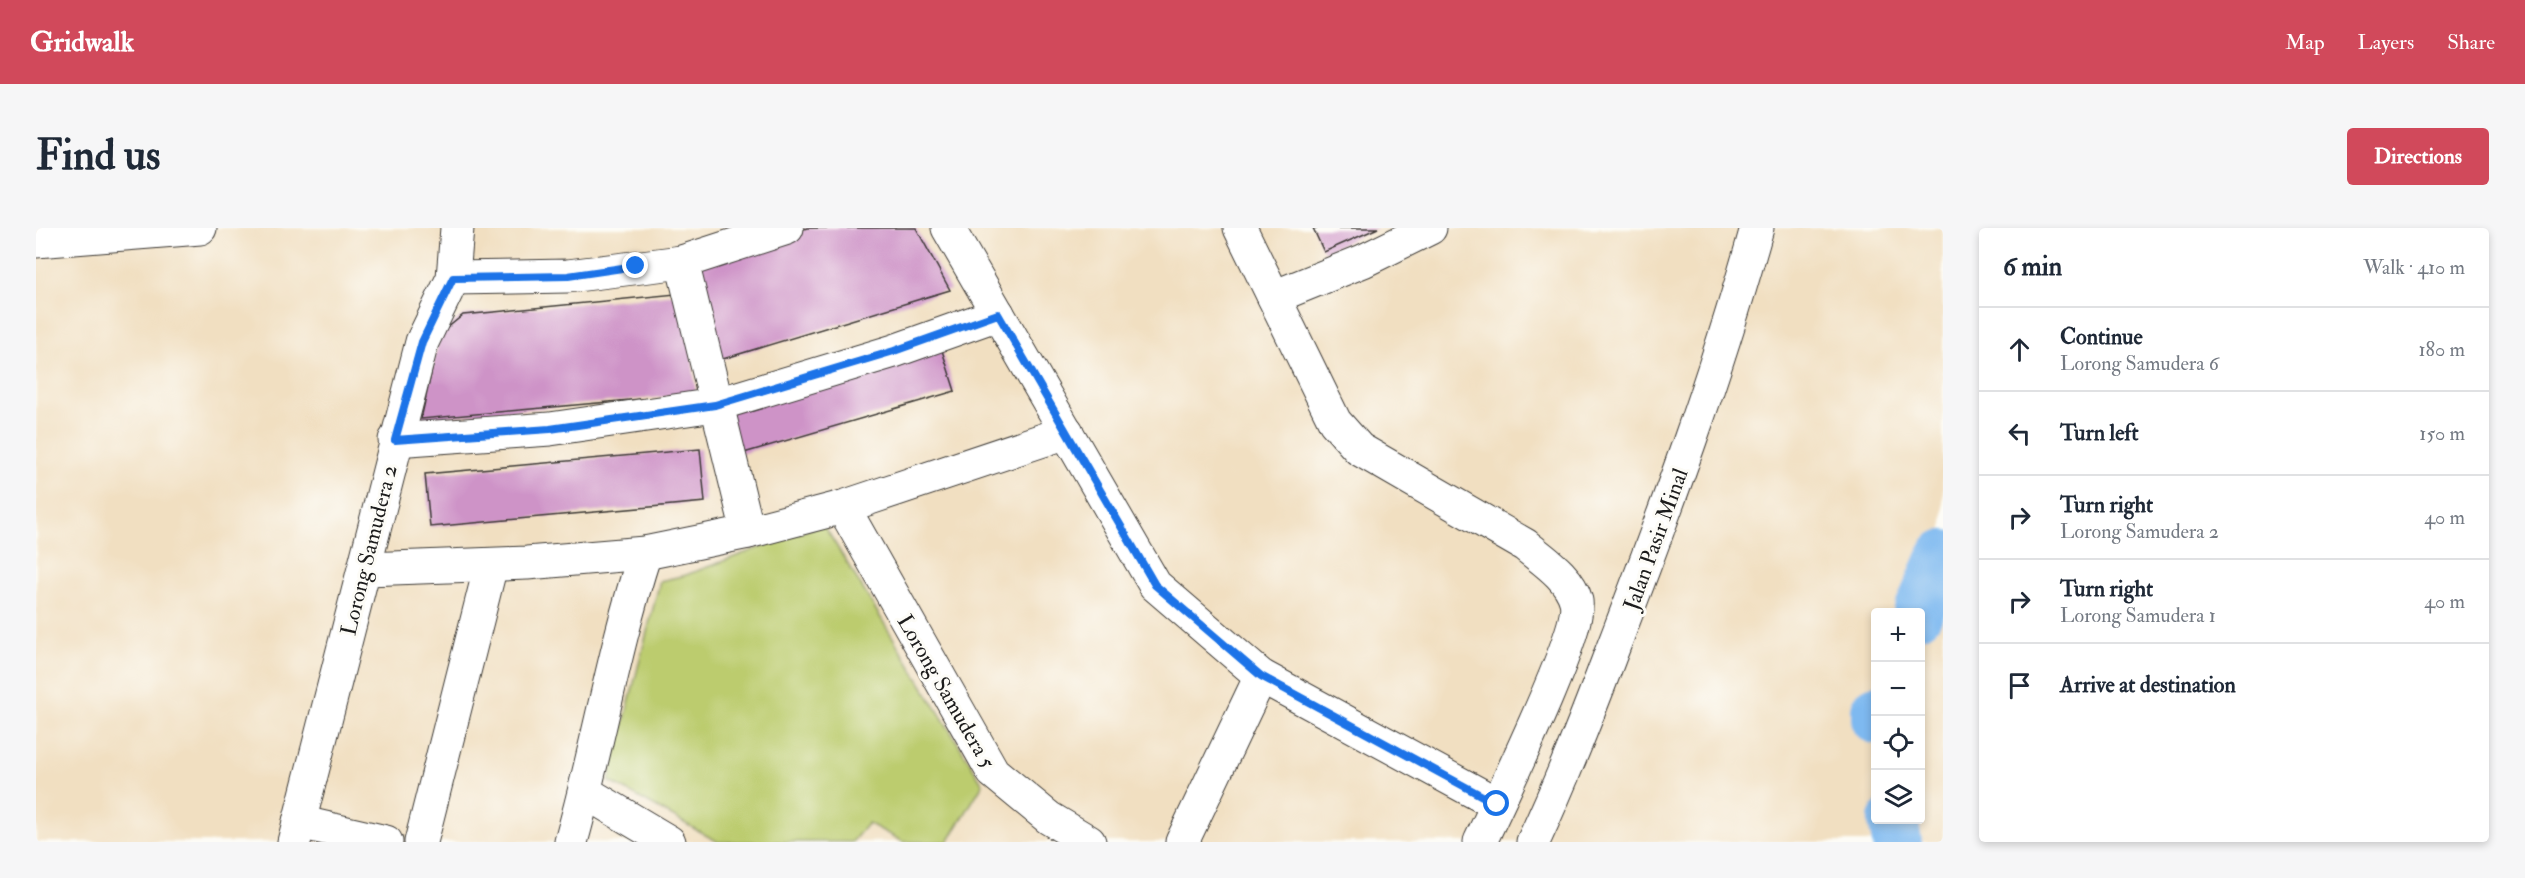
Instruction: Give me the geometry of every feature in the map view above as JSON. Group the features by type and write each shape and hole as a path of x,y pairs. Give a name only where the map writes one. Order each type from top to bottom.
{"street":[{"path":"36,241 200,228"},
{"name":"Lorong Samudera 2","path":"296,832 366,569 395,440 422,342 453,278 457,228"},
{"path":"453,278 568,276 682,262 787,228"},
{"path":"948,228 1155,585 1261,676 1497,804"},
{"path":"1240,228 1335,422 1359,449 1525,545 1546,562 1573,591 1577,605 1572,632 1536,720 1480,842"},
{"path":"1274,297 1363,261 1430,228"},
{"name":"Jalan Pasir Minal","path":"1533,842 1580,736 1676,484 1727,330 1757,228"},
{"path":"682,262 715,405 748,532"},
{"path":"395,440 550,429 715,405 894,351 998,314"},
{"path":"366,569 491,565 645,553 748,532 843,507 1067,432"},
{"name":"Lorong Samudera 5","path":"843,507 993,772 1048,818 1089,842"},
{"path":"571,842 585,792 609,683 645,553"},
{"path":"421,842 491,565"},
{"path":"1182,842 1261,676"},
{"path":"1536,720 1580,736"},
{"path":"585,792 669,842"},
{"path":"296,832 386,842"}],"green space":[{"path":"823,524 983,784 948,842 903,842 868,823 852,842 718,842 609,781 660,581 686,575"}],"building":[{"path":"807,228 916,228 950,290 713,362 693,266"},
{"path":"1313,228 1378,228 1324,252"},
{"path":"686,293 696,394 421,419 440,334 463,315"},
{"path":"939,341 955,391 737,455 721,405"},
{"path":"700,449 705,502 430,527 425,474"}],"waterway":[{"path":"1920,608 1943,555"},
{"path":"1894,824 1897,842"}],"route":[{"path":"636,266 568,276 520,275 453,278 422,342 395,440 550,429 715,405 894,351 998,314 1155,585 1261,676 1497,804"}]}
